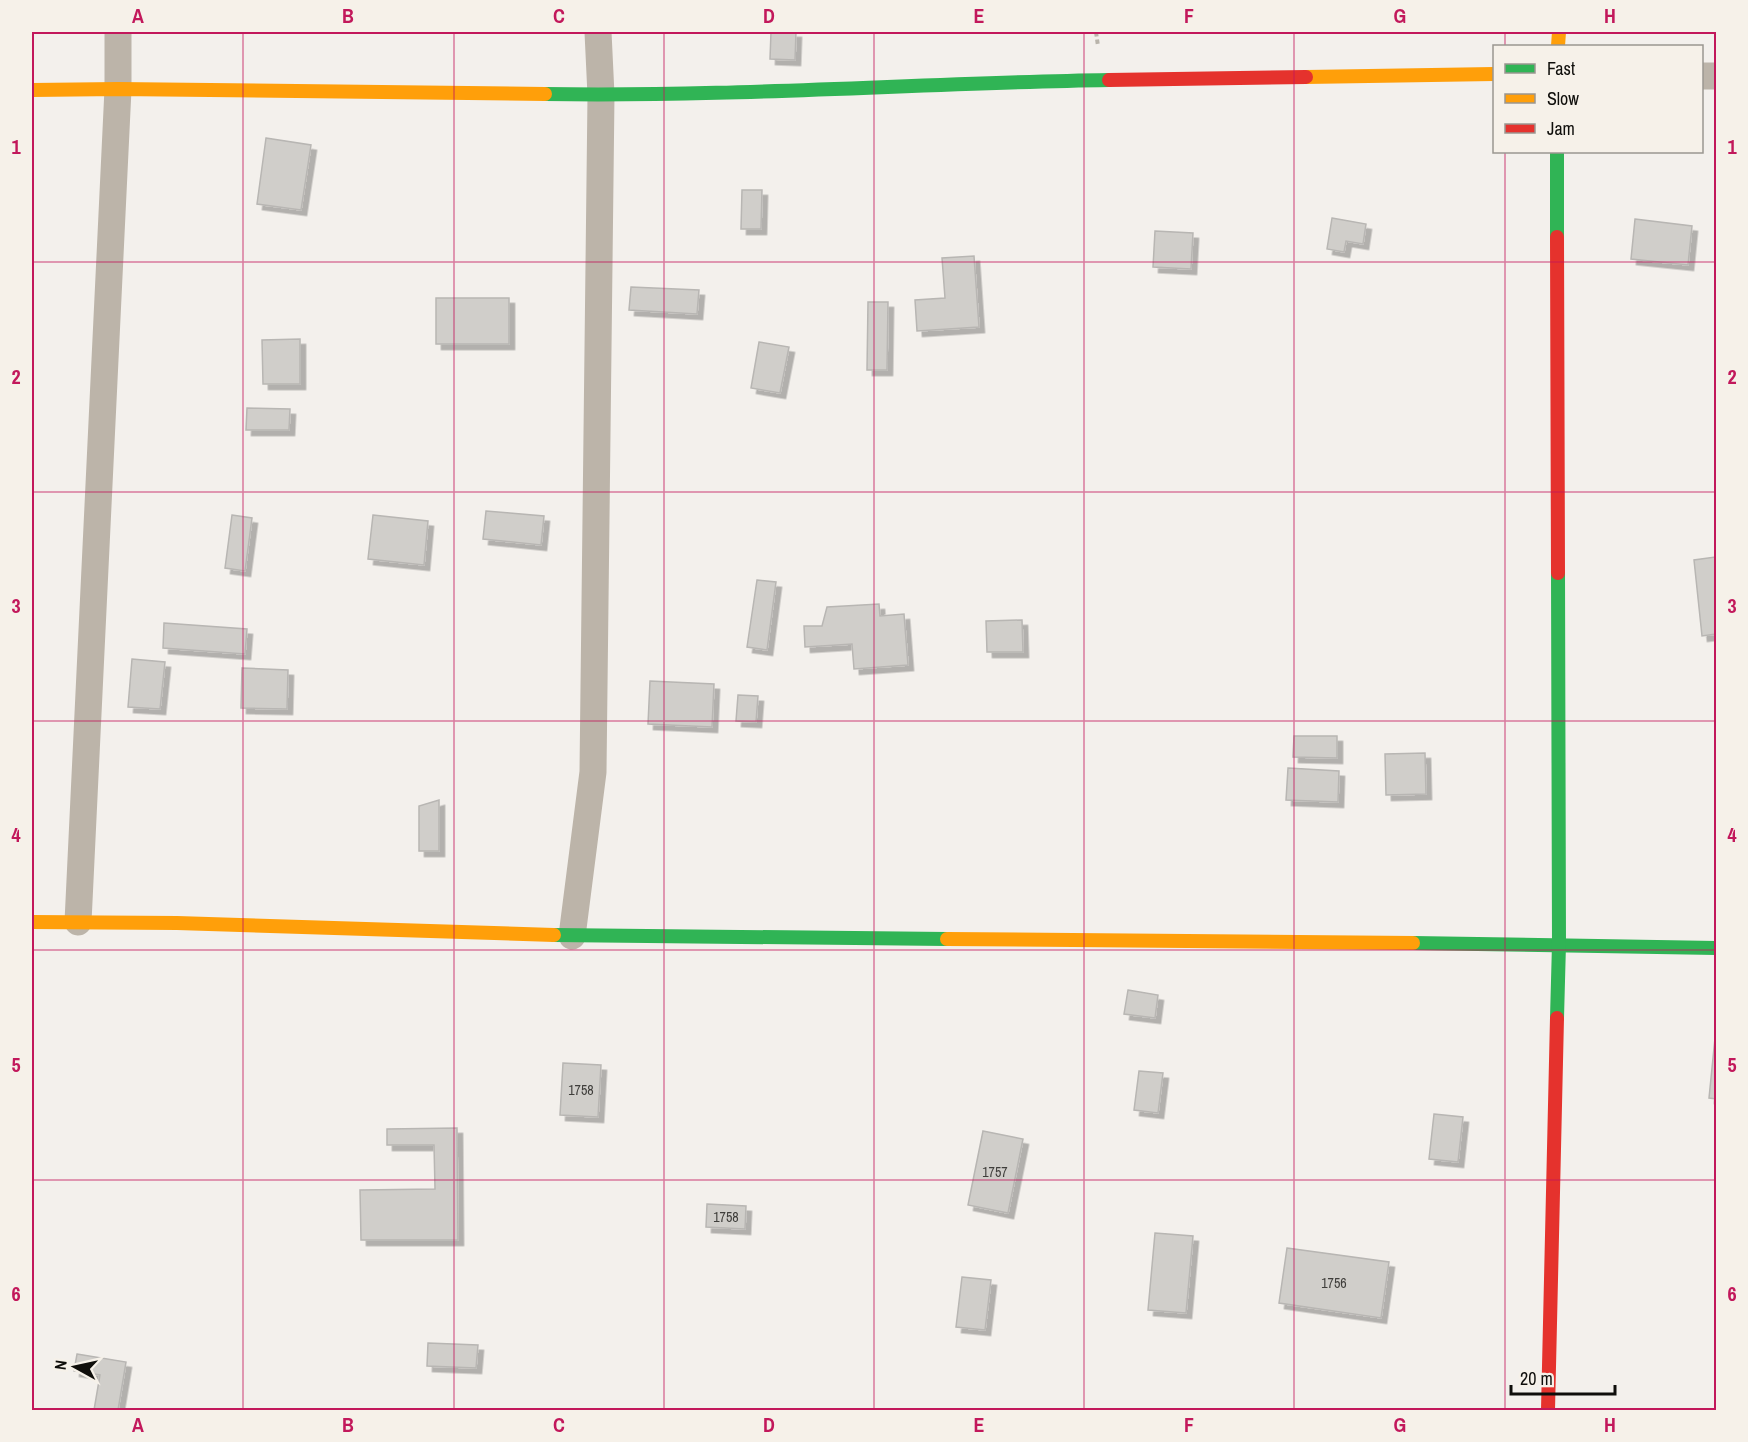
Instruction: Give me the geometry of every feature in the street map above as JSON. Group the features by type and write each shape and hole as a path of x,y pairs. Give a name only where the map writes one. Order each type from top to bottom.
{"street":[{"path":"78,922 118,89 118,32"},
{"path":"572,936 593,772 601,95 598,32"},
{"path":"32,90 601,95 1101,80 1493,74"},
{"path":"1548,1410 1559,944 1557,153"},
{"path":"32,922 189,923 572,936 1559,944 1716,948"}],"building":[{"path":"771,32 796,32 795,60 770,59"},
{"path":"266,138 311,145 301,210 257,204"},
{"path":"742,190 762,190 761,229 741,229"},
{"path":"1332,218 1366,224 1363,244 1346,241 1344,252 1327,249"},
{"path":"1635,219 1692,226 1688,265 1631,259"},
{"path":"1155,231 1193,233 1191,269 1153,267"},
{"path":"974,256 979,327 917,331 915,300 945,298 942,258"},
{"path":"631,287 699,290 697,314 629,310"},
{"path":"436,298 509,298 509,344 436,344"},
{"path":"868,302 888,302 887,370 867,370"},
{"path":"300,339 300,384 263,384 262,340"},
{"path":"759,342 789,347 780,393 751,388"},
{"path":"247,408 290,409 289,430 246,430"},
{"path":"486,511 544,516 541,545 483,539"},
{"path":"232,515 252,518 245,571 225,568"},
{"path":"373,515 428,521 424,565 368,559"},
{"path":"1715,557 1716,634 1702,636 1694,560"},
{"path":"757,580 776,582 767,650 747,647"},
{"path":"879,604 880,616 904,614 908,665 854,669 852,644 805,647 804,626 822,626 827,607"},
{"path":"1022,620 1023,652 987,652 986,621"},
{"path":"164,623 247,629 245,654 163,648"},
{"path":"132,659 165,662 160,709 128,707"},
{"path":"242,668 288,670 287,709 241,708"},
{"path":"650,681 714,684 712,727 648,724"},
{"path":"738,695 758,696 756,722 736,721"},
{"path":"1294,736 1337,736 1337,758 1293,757"},
{"path":"1425,753 1426,794 1386,795 1385,754"},
{"path":"1288,768 1339,771 1338,802 1286,800"},
{"path":"439,800 439,851 419,851 419,806"},
{"path":"1128,990 1158,995 1155,1018 1124,1014"},
{"path":"1716,1028 1716,1099 1709,1098"},
{"path":"563,1063 601,1065 598,1117 560,1115"},
{"path":"1139,1071 1163,1073 1158,1113 1134,1110"},
{"path":"1434,1114 1463,1117 1458,1162 1429,1159"},
{"path":"457,1128 458,1240 361,1240 360,1190 435,1189 434,1145 387,1145 387,1129"},
{"path":"983,1131 1023,1139 1008,1213 968,1205"},
{"path":"707,1204 746,1206 745,1229 706,1227"},
{"path":"1155,1233 1193,1236 1186,1313 1148,1310"},
{"path":"1287,1248 1389,1262 1381,1318 1279,1303"},
{"path":"962,1277 991,1280 985,1330 956,1327"},
{"path":"428,1343 478,1345 476,1368 427,1366"},
{"path":"77,1354 126,1362 118,1410 94,1410 100,1375 74,1371"}],"traffic: fast":[{"path":"545,94 686,94 1109,80"},
{"path":"1557,153 1557,237"},
{"path":"1557,1018 1559,944 1558,573"},
{"path":"554,935 947,939"},
{"path":"1413,943 1716,948"}],"traffic: slow":[{"path":"1558,45 1559,32"},
{"path":"1306,77 1493,74"},
{"path":"32,90 545,94"},
{"path":"32,922 177,923 554,935"},
{"path":"947,939 1413,943"}],"traffic: jam":[{"path":"1109,80 1306,77"},
{"path":"1557,237 1558,573"},
{"path":"1548,1410 1557,1018"}]}
